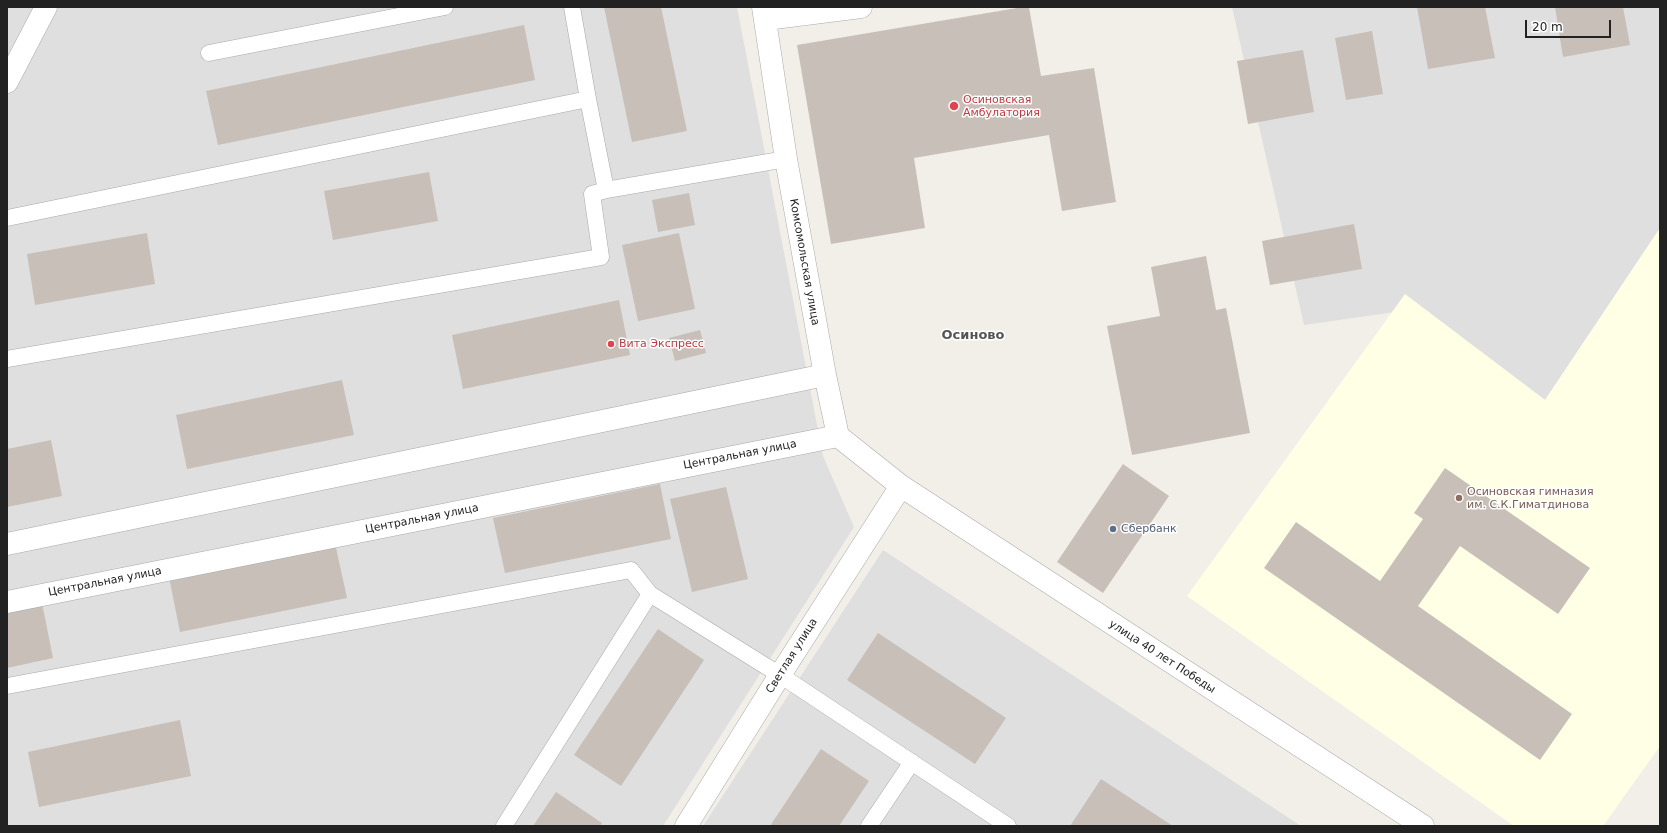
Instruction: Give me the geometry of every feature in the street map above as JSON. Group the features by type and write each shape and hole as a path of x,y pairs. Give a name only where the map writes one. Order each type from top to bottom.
{"street":[{"path":"7,82 46,7"},
{"path":"765,13 861,7"},
{"name":"Комсомольская улица","path":"765,13 786,159 825,375 838,436"},
{"path":"7,544 825,375"},
{"path":"838,436 901,486"},
{"name":"Центральная улица","path":"7,602 838,436"},
{"name":"улица 40 лет Победы","path":"901,486 1423,826"},
{"name":"Светлая улица","path":"686,826 780,675 901,486"}],"lane":[{"path":"209,53 445,7"},
{"path":"572,7 606,190"},
{"path":"7,218 588,99"},
{"path":"7,358 601,257 592,194 606,190 786,159"},
{"path":"7,686 631,570 650,594 780,675 1008,826"},
{"path":"504,826 650,594"},
{"path":"869,826 912,762"}],"shaded area":[{"path":"7,7 737,7 823,456 854,527 663,826 7,826"},
{"path":"1232,7 1660,7 1660,228 1545,400 1423,308 1304,325"},
{"name":"Осиновская гимназия им. С.К.Гиматдинова","path":"1660,228 1660,746 1603,826 1514,826 1187,596 1405,294 1545,400"},
{"path":"883,550 1301,826 703,826"}],"building":[{"path":"604,7 661,7 687,131 632,142"},
{"name":"Осиновская Амбулатория","path":"1029,7 1041,76 1094,68 1116,202 1062,211 1049,135 914,158 925,228 831,244 797,45"},
{"path":"1417,7 1485,7 1495,58 1428,69"},
{"path":"1555,7 1623,7 1630,45 1563,57"},
{"path":"524,25 535,80 218,145 206,91"},
{"path":"1372,31 1383,94 1346,100 1335,38"},
{"path":"1303,50 1314,112 1248,124 1237,61"},
{"path":"429,172 438,221 333,240 324,191"},
{"path":"689,193 695,225 658,232 652,200"},
{"path":"1354,224 1362,269 1270,285 1262,241"},
{"path":"147,233 155,284 35,305 27,254"},
{"path":"679,233 695,309 638,321 622,245"},
{"path":"1206,256 1216,310 1226,308 1250,433 1132,455 1107,326 1160,316 1151,267"},
{"path":"619,300 630,355 463,389 452,335"},
{"path":"700,330 706,353 675,361 669,338"},
{"path":"342,380 354,435 187,469 176,415"},
{"path":"51,440 62,496 7,507 7,449"},
{"path":"1123,464 1169,496 1103,593 1057,562"},
{"path":"1445,468 1590,568 1558,614 1460,546 1418,606 1572,714 1540,760 1264,568 1296,522 1380,581 1423,519 1414,513"},
{"path":"660,484 671,539 505,573 493,518"},
{"path":"726,487 748,579 692,592 670,499"},
{"path":"335,543 347,598 180,632 169,577"},
{"path":"42,603 53,658 7,668 7,611"},
{"path":"658,629 704,660 621,786 574,755"},
{"path":"878,633 1006,718 975,764 847,680"},
{"path":"180,720 191,776 39,807 28,752"},
{"path":"821,749 869,781 839,826 770,826"},
{"path":"1101,779 1173,826 1070,826"},
{"path":"556,792 602,823 600,826 533,826"}],"place":[{"name":"Осиновская Амбулатория","path":"954,106"},
{"name":"Вита Экспресс","path":"611,344"},
{"name":"Осиновская гимназия им. С.К.Гиматдинова","path":"1459,498"},
{"name":"Сбербанк","path":"1113,529"}],"district":[{"name":"Осиново","path":"973,336"}]}
